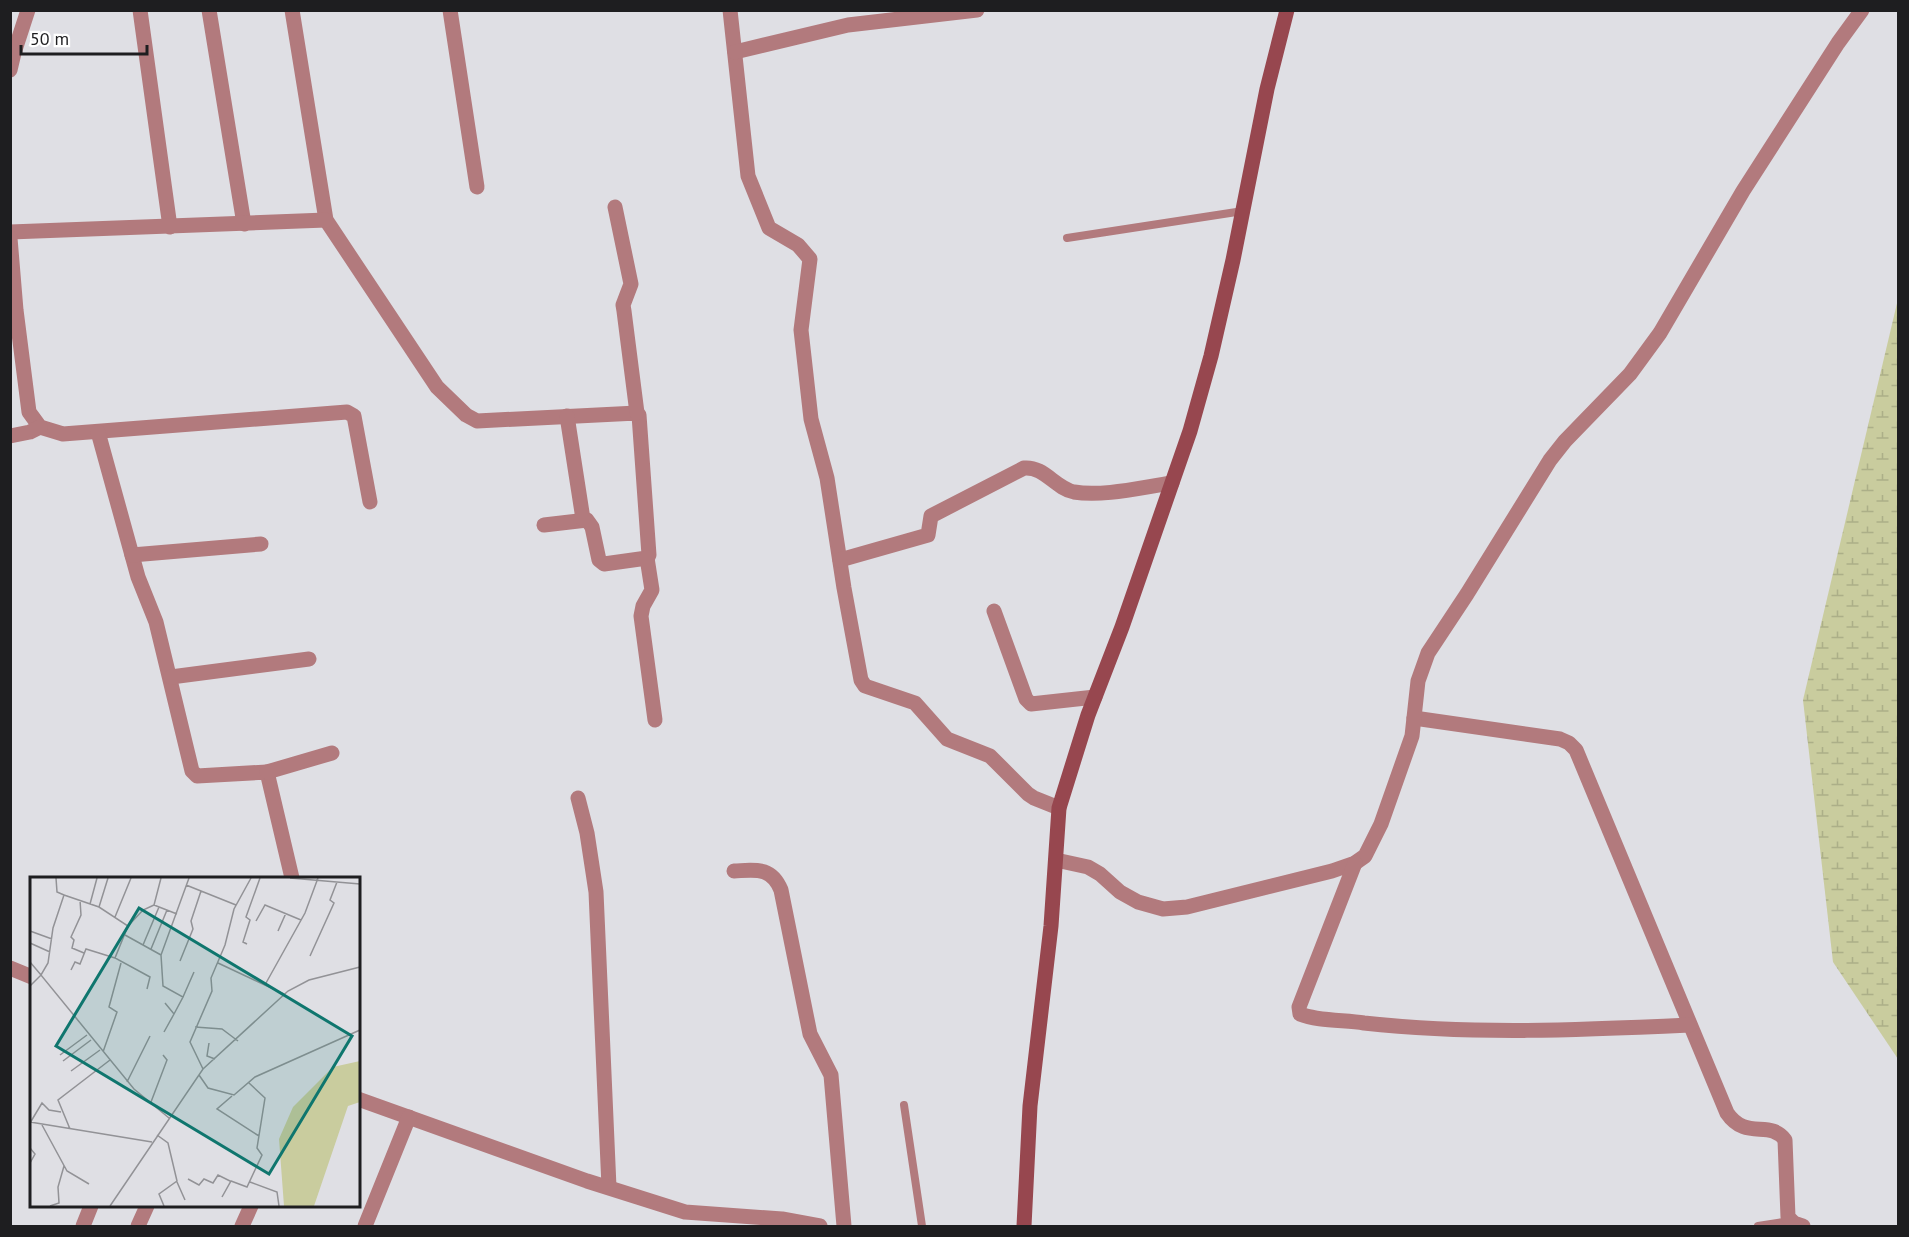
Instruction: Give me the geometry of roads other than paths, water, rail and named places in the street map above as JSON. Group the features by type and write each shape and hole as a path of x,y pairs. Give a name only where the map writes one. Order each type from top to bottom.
{"street":[{"path":"10,70 28,10"},
{"path":"140,10 170,227"},
{"path":"208,10 244,224"},
{"path":"292,10 326,220 437,387 466,415 477,421 637,413"},
{"path":"450,10 477,187"},
{"path":"730,10 748,176 769,228 798,245 810,259 801,330 811,419 827,478 862,683 915,703 947,738 990,756 1028,794 1059,808"},
{"path":"735,52 848,25 977,10"},
{"path":"1024,1227 1030,1106 1051,926 1059,808 1095,697 1122,627 1190,431 1211,356 1267,89 1287,10"},
{"path":"1056,860 1088,867 1100,874 1120,892 1138,902 1162,909 1187,908 1242,895 1355,863 1365,856 1381,824 1412,736 1418,681 1428,653 1550,460 1565,441 1630,374 1660,333 1743,191 1838,43 1862,10"},
{"path":"615,207 631,284 623,305 637,413 640,419 649,555 647,558 652,590 643,606 641,616 655,720"},
{"path":"10,232 326,220"},
{"path":"10,238 16,310 29,412 40,427 63,434 347,412 354,416 370,502"},
{"path":"567,416 583,519"},
{"path":"10,436 30,432 40,427"},
{"path":"99,432 138,578 156,622 192,771 197,776 267,772 332,753"},
{"path":"840,560 928,535 931,516 1024,468 1038,471 1061,488 1074,492 1118,491 1172,483"},
{"path":"544,525 583,519 591,523 601,563 604,564 647,558"},
{"path":"132,555 261,544"},
{"path":"994,612 1026,699 1030,704 1095,697"},
{"path":"171,677 309,659"},
{"path":"1414,718 1560,739 1569,743 1576,750 1727,1113 1732,1121 1746,1128 1774,1131 1785,1140 1797,1224"},
{"path":"267,772 292,877"},
{"path":"579,798 596,892 609,1187"},
{"path":"1355,863 1299,1007 1300,1014 1398,1027 1486,1030 1586,1030 1690,1025"},
{"path":"734,871 757,870 772,875 781,890 810,1034 831,1075 844,1227"},
{"path":"10,968 30,976"},
{"path":"360,1100 685,1212 782,1220 820,1227"},
{"path":"365,1227 409,1117"},
{"path":"82,1227 91,1207"},
{"path":"138,1227 147,1207"},
{"path":"242,1227 251,1207"}],"lane":[{"path":"1067,238 1243,211"},
{"path":"904,1106 922,1227"},
{"path":"1758,1227 1797,1224"}]}
